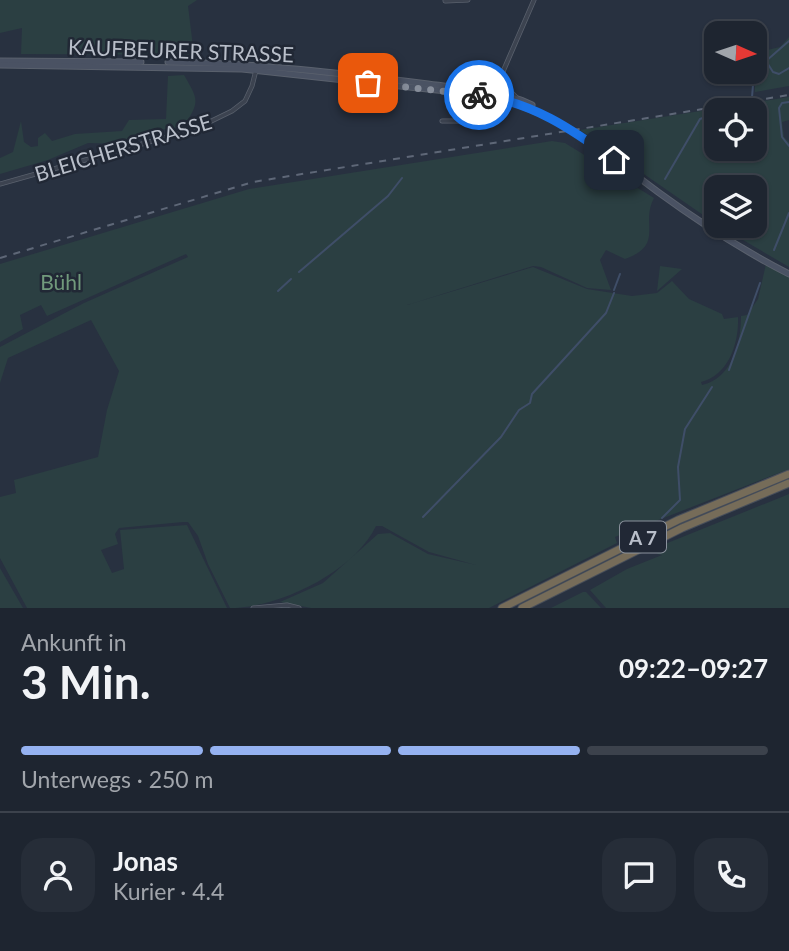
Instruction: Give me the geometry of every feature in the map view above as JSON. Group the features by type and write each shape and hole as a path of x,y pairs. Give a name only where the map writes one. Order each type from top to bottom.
{"highway":[{"name":"A 7","path":"502,608 678,520 789,474"},
{"name":"A 7","path":"522,608 671,533 789,483"}],"main road":[{"name":"KAUFBEURER STRASSE","path":"0,63 256,67 478,90 526,106 561,123"},
{"name":"KAUFBEURER STRASSE","path":"256,67 517,98 550,113 701,221 789,274"}],"street":[{"path":"445,1 468,0"},
{"path":"442,121 475,120 485,113 534,0"},
{"name":"BLEICHERSTRASSE","path":"0,184 195,129 232,111 245,101 256,67"},
{"path":"478,90 491,83 503,68"},
{"path":"503,68 506,87 517,98"},
{"path":"253,608 287,605 299,608"}],"green space":[{"path":"0,0 197,0 188,6 194,55 21,54 22,28 0,33"},
{"path":"789,37 789,86 755,92 755,84 767,84 767,50 780,47"},
{"path":"184,75 196,101 183,127 143,132 122,144 88,143 48,160 0,174 0,158 13,152 21,121 24,142 31,147 38,146 38,138 45,133 52,141 75,134 122,131 129,120 166,119 168,76"},
{"path":"789,97 789,120 782,122 784,137 789,142 789,267 739,238 767,238 767,175 704,175 704,216 580,130 704,110 704,161 767,161 767,100"},
{"name":"Bühl","path":"552,141 565,143 654,198 650,208 648,240 644,247 625,259 606,250 600,260 611,290 587,288 533,266 407,305 533,267 587,289 632,296 657,293 672,281 689,299 722,314 724,319 738,317 737,337 730,357 719,373 701,382 702,385 721,375 733,358 739,338 741,316 747,315 758,299 766,264 789,277 789,469 615,537 617,543 489,608 311,608 280,602 323,583 378,534 390,533 428,554 476,565 429,552 382,526 376,526 351,558 313,584 270,602 230,608 208,564 198,536 188,522 183,522 119,528 115,534 118,544 101,550 112,573 124,569 120,530 187,525 227,608 27,608 0,558 0,497 16,493 14,480 98,457 107,410 119,371 91,320 8,358 0,383 0,347 84,303 188,257 186,254 47,316 41,305 20,315 23,329 0,342 0,264 249,189"},
{"path":"660,266 682,269 657,291"},
{"path":"789,494 789,608 606,608 590,590 627,569 662,555 657,554 665,544"},
{"path":"0,568 23,608 0,608"},
{"path":"583,592 601,608 551,608"}],"waterway":[{"path":"789,41 766,61 773,72 779,74 789,68"},
{"path":"752,97 753,84"},
{"path":"789,102 782,103 779,108 782,137 789,146"},
{"path":"665,179 700,119 704,118"},
{"path":"299,272 388,196 402,178"},
{"path":"774,250 789,213"},
{"path":"614,290 620,274"},
{"path":"278,291 291,279"},
{"path":"729,370 760,283"},
{"path":"423,517 501,437 519,410 530,403 532,394 606,313 614,293"},
{"path":"662,518 680,500 678,467 685,429 712,387"}],"railway":[{"path":"0,258 253,182 789,95"}],"way so far":[{"path":"368,83 479,95"}],"route":[{"path":"479,95 526,106 547,115 614,160"}]}
